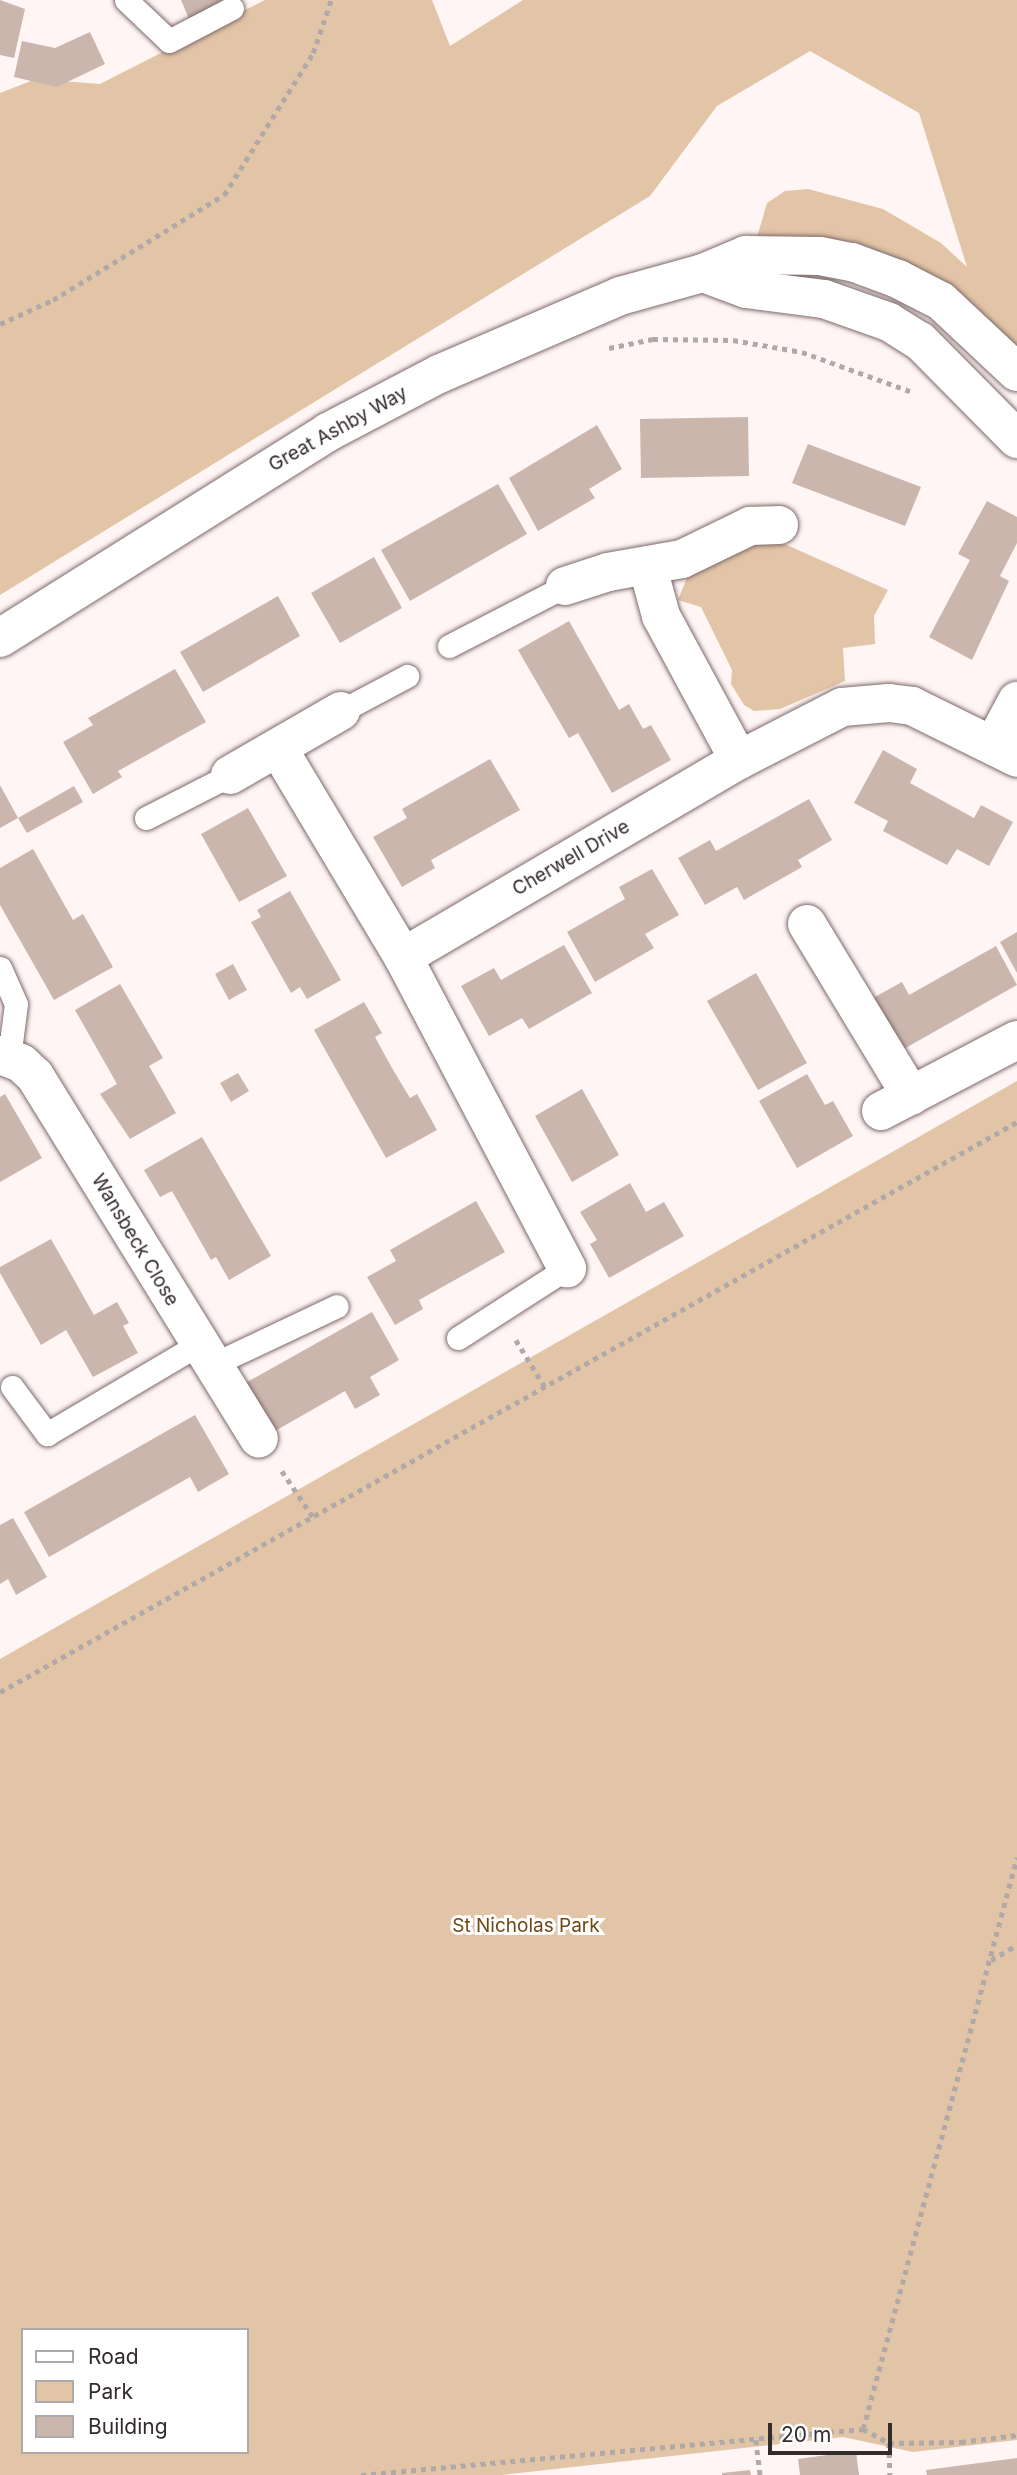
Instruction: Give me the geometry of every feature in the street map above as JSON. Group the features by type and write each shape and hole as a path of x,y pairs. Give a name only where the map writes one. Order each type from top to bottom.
{"street":[{"name":"Great Ashby Way","path":"0,638 340,425 439,374 620,296 703,273 746,255 787,254 852,262 940,301 1017,372"},
{"path":"703,273 746,289 824,299 889,323 920,341 1017,439"},
{"path":"565,586 608,572 648,568 682,559 750,526 779,525"},
{"path":"648,568 661,616 739,760"},
{"name":"Cherwell Drive","path":"403,957 817,717 863,704 912,706 1005,751 1017,701"},
{"path":"230,775 341,711"},
{"path":"278,748 403,957 567,1268"},
{"path":"807,924 896,1104 1017,1040"},
{"name":"Wansbeck Close","path":"4,1056 35,1076 204,1355 259,1438"}],"lane":[{"path":"127,0 169,41 232,8"},
{"path":"449,646 565,586"},
{"path":"341,711 407,676"},
{"path":"146,818 230,775"},
{"path":"0,968 16,1004 4,1056"},
{"path":"458,1338 567,1268"},
{"path":"12,1387 47,1434 204,1355 337,1306"}],"path":[{"path":"0,324 53,300 224,195 313,53 331,0"},
{"path":"600,349 653,340 733,340 802,352 917,394"},
{"path":"0,1692 1017,1122"},
{"path":"499,1312 545,1387"},
{"path":"259,1438 313,1517"},
{"path":"863,2429 1017,1857"},
{"path":"990,1960 1017,1945"},
{"path":"361,2475 422,2466 863,2429 889,2443 961,2442 1017,2435"},
{"path":"756,2440 760,2475"},
{"path":"889,2443 890,2475"},
{"path":"422,2466 424,2475"}],"green space":[{"path":"265,0 432,0 450,46 523,0 1017,0 1017,356 979,314 757,237 767,203 785,191 808,189 883,209 941,243 967,267 919,113 810,51 717,106 650,196 0,595 0,93 36,79 100,84"},
{"path":"780,542 888,590 874,616 875,644 843,648 845,681 780,709 754,711 744,705 731,684 732,670 701,607 678,600 688,575 747,545"},
{"name":"St Nicholas Park","path":"1017,1081 1017,2440 913,2452 843,2437 502,2475 0,2475 0,1659"}],"building":[{"path":"0,0 25,9 14,58 0,55"},
{"path":"181,0 224,0 189,19"},
{"path":"90,32 105,64 57,87 14,77 22,41 55,48"},
{"path":"748,417 749,476 641,478 640,419"},
{"path":"597,425 622,469 589,489 595,498 538,531 509,478"},
{"path":"808,444 921,487 905,526 792,483"},
{"path":"498,484 527,534 410,601 381,550"},
{"path":"987,501 1017,517 1017,543 1000,576 1009,581 972,660 929,637 970,560 958,554"},
{"path":"374,557 402,608 340,643 311,593"},
{"path":"278,596 300,636 203,692 180,652"},
{"path":"569,621 619,710 629,704 643,729 651,725 671,760 612,793 578,733 569,738 518,650"},
{"path":"175,669 206,722 118,771 122,777 93,794 63,742 93,725 88,718"},
{"path":"883,750 917,769 910,783 974,818 981,805 1013,822 989,866 957,849 947,865 883,831 888,821 854,803"},
{"path":"490,759 520,810 431,860 435,868 402,887 373,837 407,818 402,809"},
{"path":"0,785 18,818 0,828"},
{"path":"74,786 83,802 27,833 18,818"},
{"path":"809,799 832,840 798,860 802,867 744,900 737,887 705,905 678,858 710,840 716,851"},
{"path":"248,808 287,876 239,902 201,834"},
{"path":"33,849 73,920 83,914 113,967 54,1000 0,905 0,868"},
{"path":"652,869 679,915 645,934 654,948 595,982 567,932 625,899 619,887"},
{"path":"290,891 341,980 307,999 300,987 291,993 251,922 261,917 257,910"},
{"path":"1017,932 1017,973 1000,942"},
{"path":"564,945 592,993 529,1029 522,1018 489,1036 461,986 494,968 501,980"},
{"path":"996,946 1017,985 902,1050 873,998 902,982 909,995"},
{"path":"233,964 247,990 229,1000 215,974"},
{"path":"756,973 807,1063 758,1090 707,1001"},
{"path":"120,984 163,1058 149,1066 176,1113 130,1139 100,1094 117,1084 75,1010"},
{"path":"364,1002 382,1033 375,1037 392,1068 410,1098 417,1094 437,1130 386,1158 314,1030"},
{"path":"238,1073 249,1091 231,1102 220,1083"},
{"path":"807,1074 825,1105 833,1101 853,1136 797,1168 759,1101"},
{"path":"582,1089 619,1155 572,1182 535,1116"},
{"path":"5,1094 42,1158 0,1182 0,1097"},
{"path":"202,1137 271,1256 229,1280 216,1257 211,1260 172,1191 160,1197 144,1170"},
{"path":"630,1183 646,1212 664,1202 684,1236 609,1278 590,1244 597,1240 580,1212"},
{"path":"476,1201 505,1252 419,1300 423,1309 395,1325 367,1277 396,1261 390,1250"},
{"path":"51,1239 94,1315 117,1302 129,1323 123,1326 138,1353 93,1377 66,1330 41,1345 0,1273 0,1267"},
{"path":"372,1312 399,1360 370,1377 380,1395 355,1409 345,1391 268,1435 240,1386"},
{"path":"195,1415 229,1474 198,1492 190,1477 49,1557 24,1512"},
{"path":"13,1518 47,1577 16,1595 8,1579 0,1584 0,1525"},
{"path":"856,2451 859,2475 800,2475 798,2459"},
{"path":"1017,2458 1017,2475 927,2475 926,2470"},
{"path":"750,2470 751,2475 722,2475 722,2473"}]}
